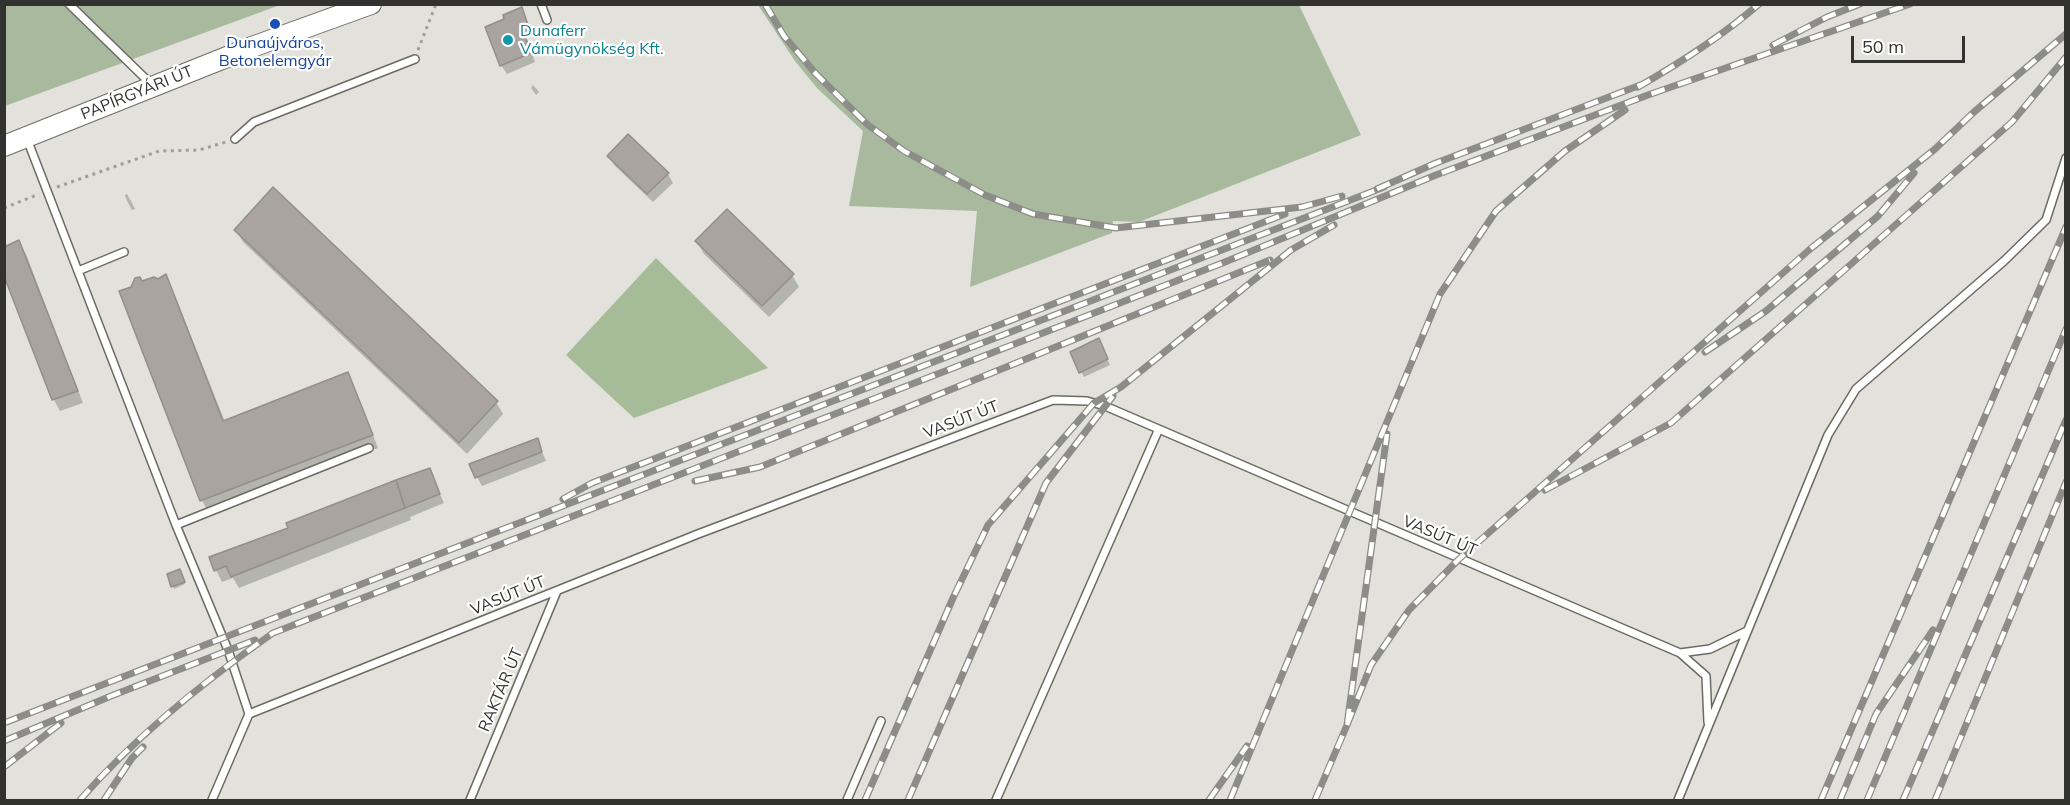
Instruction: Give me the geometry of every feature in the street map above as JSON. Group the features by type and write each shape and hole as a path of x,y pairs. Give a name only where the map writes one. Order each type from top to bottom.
{"street":[{"name":"PAPÍRGYÁRI ÚT","path":"4,146 261,44 371,4"}],"lane":[{"path":"69,4 154,87"},
{"path":"541,4 547,20"},
{"path":"235,139 254,122 415,59"},
{"path":"26,137 176,525 228,650 249,714 212,801"},
{"path":"1678,801 1828,435 1856,389 2004,261 2046,220 2066,158"},
{"path":"78,271 124,252"},
{"name":"VASÚT ÚT","path":"249,714 709,530 1053,400 1088,401 1680,653 1706,676 1708,726"},
{"path":"996,801 1158,431"},
{"path":"176,525 369,448"},
{"name":"RAKTÁR ÚT","path":"470,801 557,591"},
{"path":"1680,653 1710,649 1747,631"},
{"path":"847,801 881,721"}],"path":[{"path":"415,59 435,4"},
{"path":"4,208 159,151 199,150 235,139"}],"green space":[{"path":"5,5 280,5 5,106"},
{"path":"758,5 1299,5 1361,135 1139,222 1113,221 1112,233 970,287 977,211 849,206 863,131 817,88 795,61"},
{"path":"656,258 768,368 634,418 566,355"}],"building":[{"name":"Dunaferr Vámügynökség Kft.","path":"522,7 528,25 522,27 531,53 500,66 485,27 504,19 503,15"},
{"path":"628,134 669,173 647,194 607,156"},
{"path":"273,187 498,401 459,443 234,230"},
{"path":"727,209 794,274 762,306 695,241"},
{"path":"19,240 78,391 52,400 4,276 4,247"},
{"path":"166,274 223,421 348,372 373,435 200,501 119,291 131,287 135,278 140,277 142,281 154,277 158,279"},
{"path":"1099,338 1108,359 1079,373 1070,352"},
{"path":"538,438 542,452 475,478 469,464"},
{"path":"430,468 440,494 405,508 396,480"},
{"path":"396,480 405,508 231,577 226,566 214,571 209,557 288,528 286,523"},
{"path":"180,569 185,582 171,587 167,574"}],"railway":[{"path":"765,4 784,36 816,74 868,125 904,151 985,195 1033,214 1116,228 1302,207 1342,196"},
{"path":"1638,87 1700,48 1759,4"},
{"path":"1773,45 1827,17 1860,4"},
{"path":"80,800 124,754 171,711 273,633 1225,262 1436,175 1648,95 1910,4"},
{"path":"1347,725 1371,665 1409,610 1459,559 1809,250 1935,149 1974,112 2066,34"},
{"path":"1545,490 1671,423 2012,122 2066,57"},
{"path":"1377,189 1436,163 1643,84"},
{"path":"1230,800 1440,294 1496,211 1565,151 1625,110"},
{"path":"1705,352 1766,311 1878,216 1914,173"},
{"path":"4,723 1384,187"},
{"path":"563,499 592,483 1285,214"},
{"path":"865,800 953,598 988,525 1094,403 1121,387 1291,250 1334,225"},
{"path":"1821,800 2066,227"},
{"path":"695,481 760,467 1270,260"},
{"path":"1867,800 2066,329"},
{"path":"908,800 1046,483 1113,396"},
{"path":"1903,800 2066,420"},
{"path":"1315,800 1347,725 1387,434"},
{"path":"1935,800 2066,482"},
{"path":"1840,800 1876,714 1933,630"},
{"path":"4,741 111,696 255,640"},
{"path":"4,767 61,723"},
{"path":"1209,800 1247,746"},
{"path":"104,800 132,758 143,747"}],"place":[{"name":"Dunaújváros, Betonelemgyár","path":"275,24"},
{"name":"Dunaferr Vámügynökség Kft.","path":"508,40"}]}
